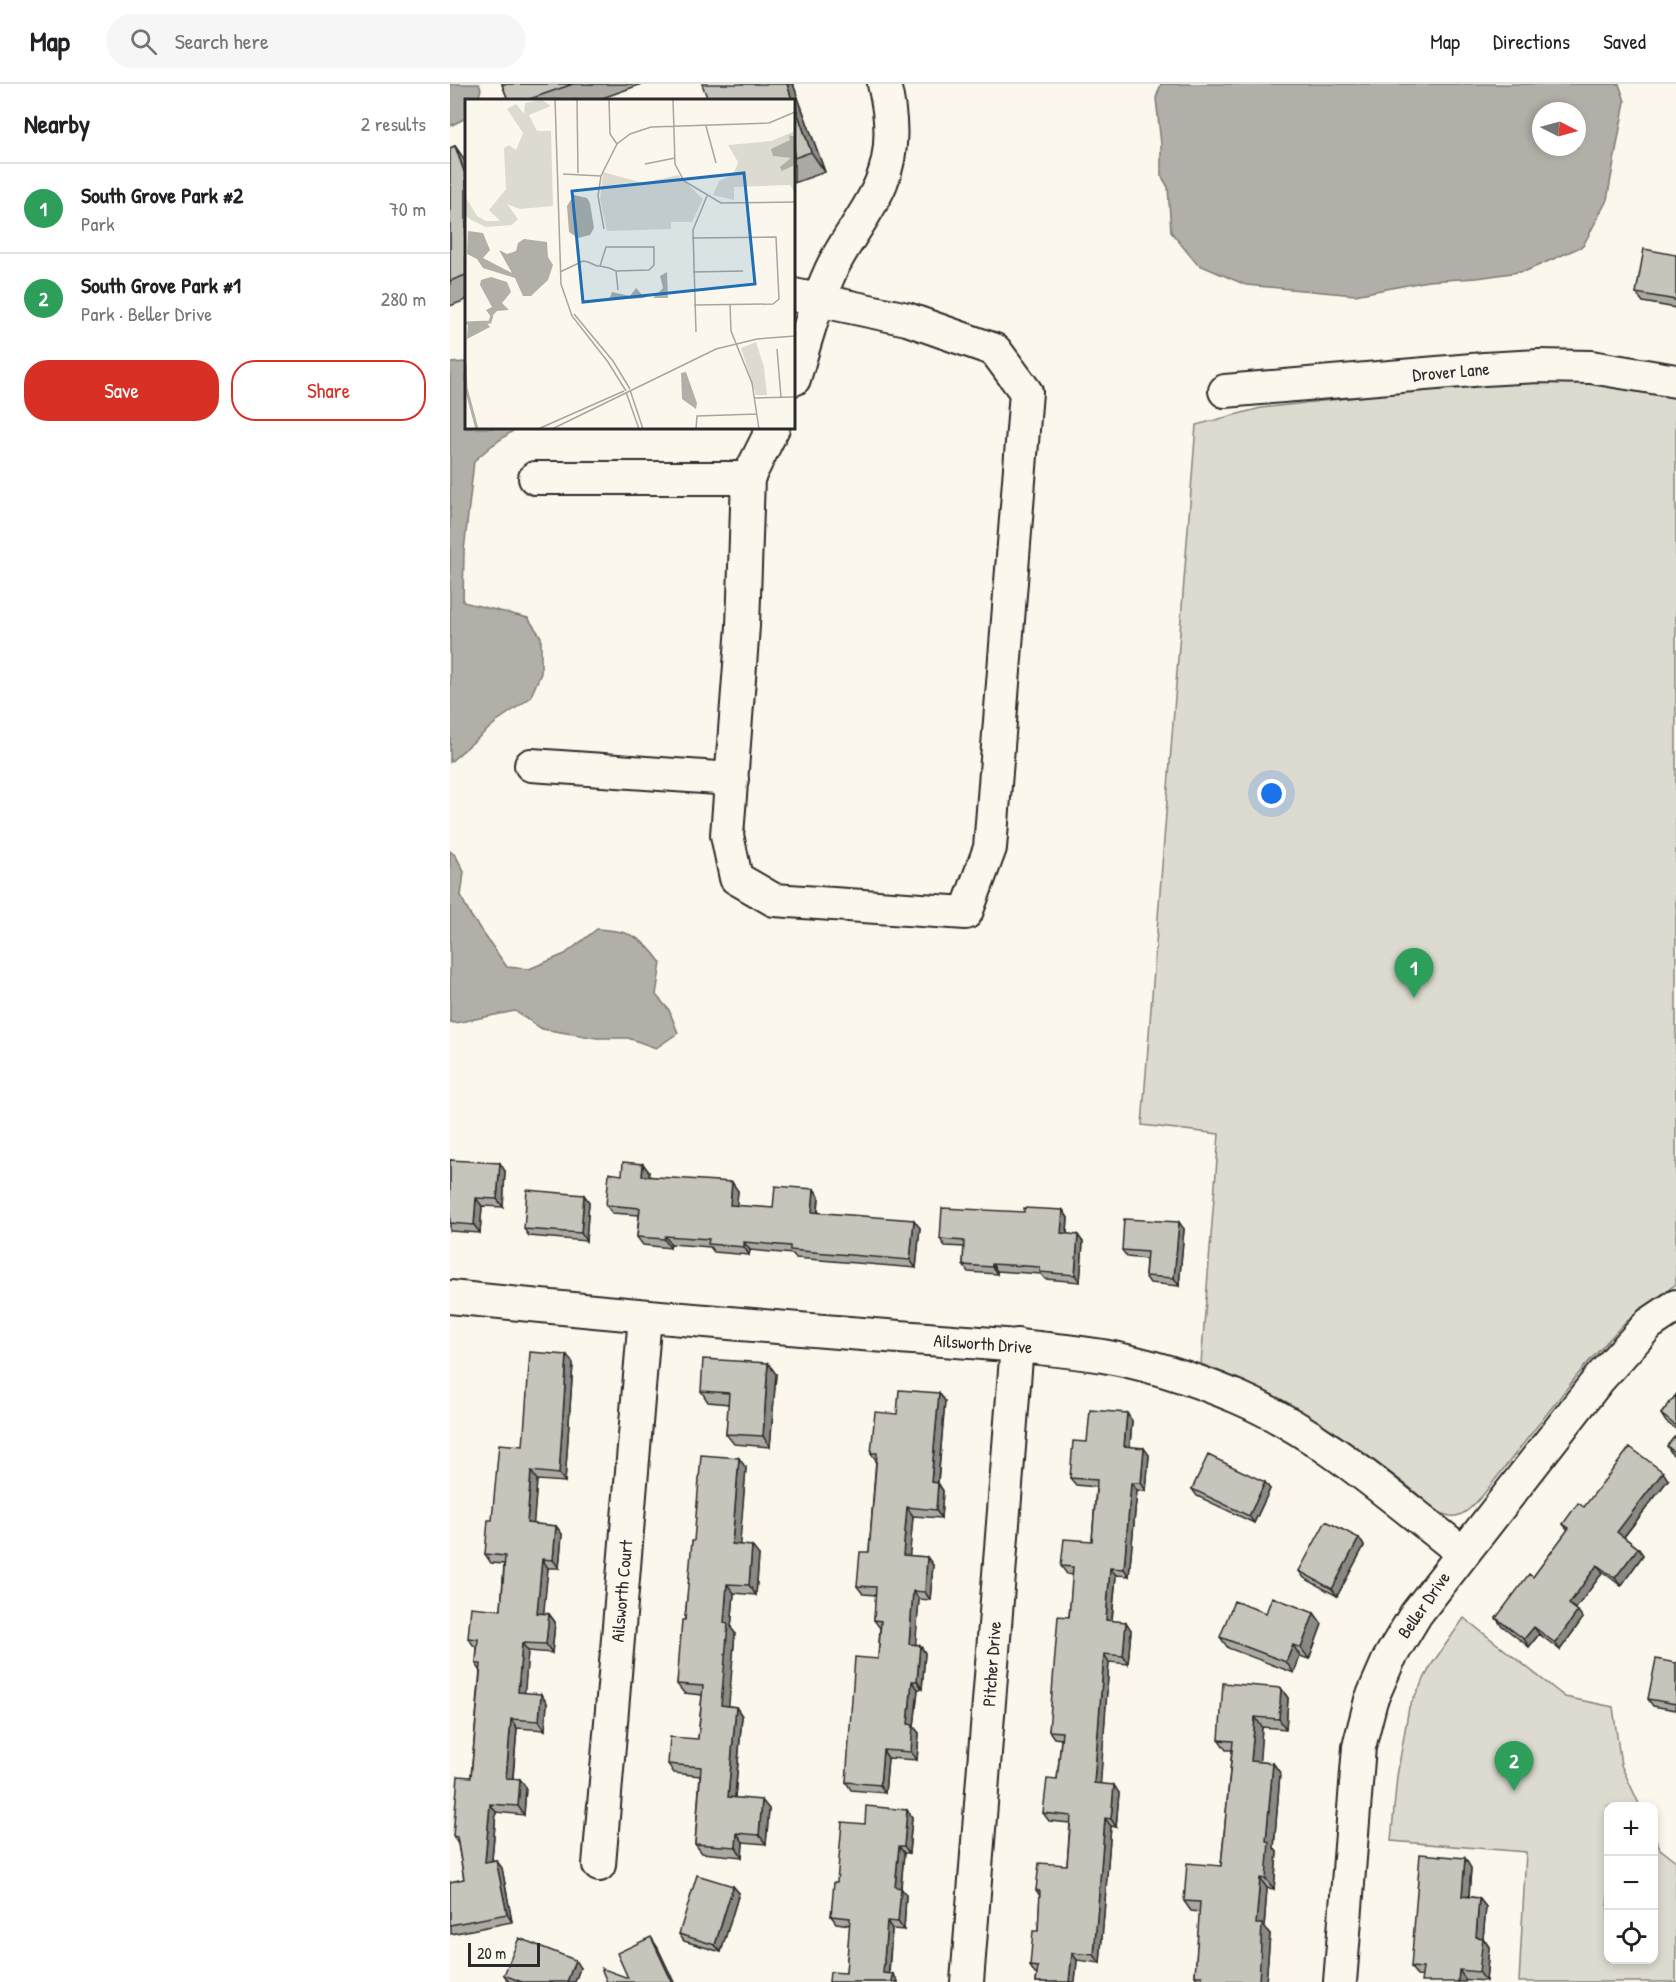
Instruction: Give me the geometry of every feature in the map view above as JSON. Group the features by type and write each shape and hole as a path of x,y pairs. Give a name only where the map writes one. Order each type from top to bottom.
{"street":[{"path":"795,372 806,298 831,270 848,237 881,184 888,160 891,132 889,104 884,84"},
{"path":"772,429 748,478 743,626 727,835 736,878 774,900 966,913 990,848 1026,393 995,350 907,319 806,298"},
{"name":"Drover Lane","path":"1225,391 1538,366 1591,367 1676,381"},
{"path":"535,478 748,478"},
{"path":"531,765 732,779"},
{"name":"Ailsworth Drive","path":"450,1297 645,1316 1017,1345 1105,1357 1151,1367 1194,1380 1239,1398 1314,1439 1462,1552"},
{"name":"Beller Drive","path":"1340,1982 1359,1747 1371,1700 1389,1659 1401,1636 1462,1552 1599,1379 1649,1324 1676,1306"},
{"name":"Ailsworth Court","path":"599,1865 645,1316"},
{"name":"Pitcher Drive","path":"967,1982 1017,1345"}],"shaded area":[{"path":"450,84 479,84 481,89 478,99 465,99 465,118 450,126"},
{"path":"1161,84 1619,84 1625,101 1607,200 1583,246 1526,271 1477,278 1428,281 1355,295 1246,285 1197,264 1171,232 1168,187 1161,175 1161,144 1156,98"},
{"path":"465,362 465,429 514,429 474,461 464,551 463,602 528,618 541,637 541,673 530,698 500,719 450,762 450,363"},
{"path":"1553,380 1622,387 1676,396 1676,1284 1627,1320 1583,1368 1483,1495 1464,1513 1450,1516 1433,1508 1367,1455 1310,1416 1264,1391 1201,1364 1219,1134 1142,1125 1196,425 1261,408 1437,388"},
{"path":"450,851 456,856 464,872 461,896 469,913 507,967 529,969 565,954 597,929 618,931 634,936 647,946 661,963 656,995 669,1010 678,1033 656,1048 628,1038 597,1038 542,1029 515,1011 455,1023 450,1022"},
{"path":"1464,1618 1565,1697 1613,1707 1621,1765 1638,1802 1604,1802 1604,1964 1658,1964 1658,1844 1660,1849 1676,1861 1676,1982 1519,1982 1526,1852 1391,1841 1397,1776 1409,1707 1432,1664"}],"building":[{"path":"502,84 573,84 530,99 508,99"},
{"path":"702,84 787,84 792,99 708,99"},
{"path":"795,106 811,152 795,158"},
{"path":"455,146 465,174 465,275 450,281 450,148"},
{"path":"1644,249 1676,255 1676,300 1636,293"},
{"path":"450,1160 500,1163 497,1199 476,1198 474,1225 450,1223"},
{"path":"623,1162 643,1164 642,1176 732,1182 730,1205 773,1208 775,1186 814,1189 812,1212 914,1220 910,1260 790,1250 790,1246 744,1242 744,1247 708,1244 709,1239 637,1237 640,1208 606,1205 609,1173 622,1175"},
{"path":"527,1190 584,1195 581,1233 524,1229"},
{"path":"942,1208 1024,1212 1024,1208 1063,1210 1061,1233 1078,1235 1075,1275 1040,1272 1040,1267 963,1265 964,1241 940,1239"},
{"path":"1124,1219 1179,1222 1174,1278 1145,1276 1147,1252 1122,1250"},
{"path":"530,1352 567,1355 559,1474 531,1471 527,1523 556,1526 553,1560 542,1559 537,1613 549,1614 546,1644 522,1643 518,1692 541,1694 539,1721 511,1719 506,1778 520,1779 518,1806 490,1804 485,1862 496,1860 507,1914 450,1925 450,1882 464,1879 457,1837 453,1836 458,1776 471,1777 481,1664 476,1664 478,1639 468,1638 471,1607 501,1610 505,1556 485,1554 488,1520 492,1520 499,1444 523,1446"},
{"path":"703,1359 768,1363 763,1436 726,1434 729,1393 701,1391"},
{"path":"899,1390 939,1393 931,1482 938,1483 936,1510 907,1507 903,1555 927,1557 925,1592 913,1591 909,1644 920,1645 917,1681 912,1681 908,1724 913,1725 911,1752 883,1750 880,1785 846,1782 855,1657 878,1659 881,1621 874,1620 876,1587 857,1586 860,1552 869,1552 877,1453 871,1453 875,1412 897,1414"},
{"path":"1676,1395 1676,1426 1661,1414"},
{"path":"1090,1410 1127,1413 1124,1446 1144,1448 1141,1483 1131,1483 1124,1569 1110,1568 1106,1620 1126,1622 1123,1656 1104,1654 1094,1783 1114,1785 1111,1819 1105,1818 1094,1955 1072,1953 1069,1982 1036,1982 1038,1967 1030,1966 1033,1931 1038,1931 1040,1891 1036,1890 1039,1863 1067,1865 1071,1816 1043,1813 1047,1779 1057,1780 1062,1732 1049,1731 1058,1616 1069,1617 1073,1567 1061,1566 1064,1539 1092,1541 1097,1480 1070,1478 1073,1441 1087,1442"},
{"path":"1676,1435 1676,1453 1667,1446"},
{"path":"1630,1447 1663,1472 1617,1532 1638,1548 1615,1578 1597,1565 1569,1604 1578,1611 1555,1643 1534,1627 1524,1639 1496,1618 1529,1574 1533,1577 1569,1528 1563,1524 1578,1503 1584,1507"},
{"path":"701,1455 739,1458 732,1544 752,1546 749,1585 727,1584 724,1623 728,1624 721,1705 736,1707 728,1797 762,1800 759,1835 737,1833 736,1847 695,1844 701,1767 668,1764 670,1737 698,1739 703,1686 677,1684 682,1620 685,1620 692,1541 694,1541"},
{"path":"1208,1455 1265,1482 1249,1516 1192,1489"},
{"path":"1326,1521 1359,1538 1332,1589 1299,1571"},
{"path":"1272,1597 1314,1613 1301,1648 1293,1645 1286,1662 1220,1637 1234,1601 1266,1613"},
{"path":"1656,1659 1676,1663 1676,1704 1648,1699"},
{"path":"1223,1683 1281,1688 1279,1719 1255,1717 1251,1761 1273,1763 1266,1841 1269,1842 1266,1879 1260,1878 1256,1924 1262,1924 1259,1982 1202,1982 1202,1976 1195,1976 1200,1902 1184,1901 1187,1863 1221,1866 1233,1741 1219,1740"},
{"path":"866,1806 907,1810 904,1846 899,1846 895,1887 901,1888 898,1922 887,1921 883,1973 893,1974 892,1982 829,1982 830,1972 846,1973 850,1918 831,1916 834,1882 837,1882 842,1822 865,1824"},
{"path":"1420,1854 1465,1858 1462,1896 1479,1898 1476,1937 1483,1938 1479,1972 1459,1970 1458,1982 1421,1982 1423,1968 1411,1967"},
{"path":"697,1875 733,1886 715,1945 679,1934"},
{"path":"651,1937 672,1982 607,1982 601,1968 628,1978 617,1953"},
{"path":"519,1938 575,1960 567,1982 522,1982 504,1975"}],"place":[{"name":"South Grove Park #2","path":"1414,998"},
{"name":"South Grove Park #1","path":"1514,1791"}]}
